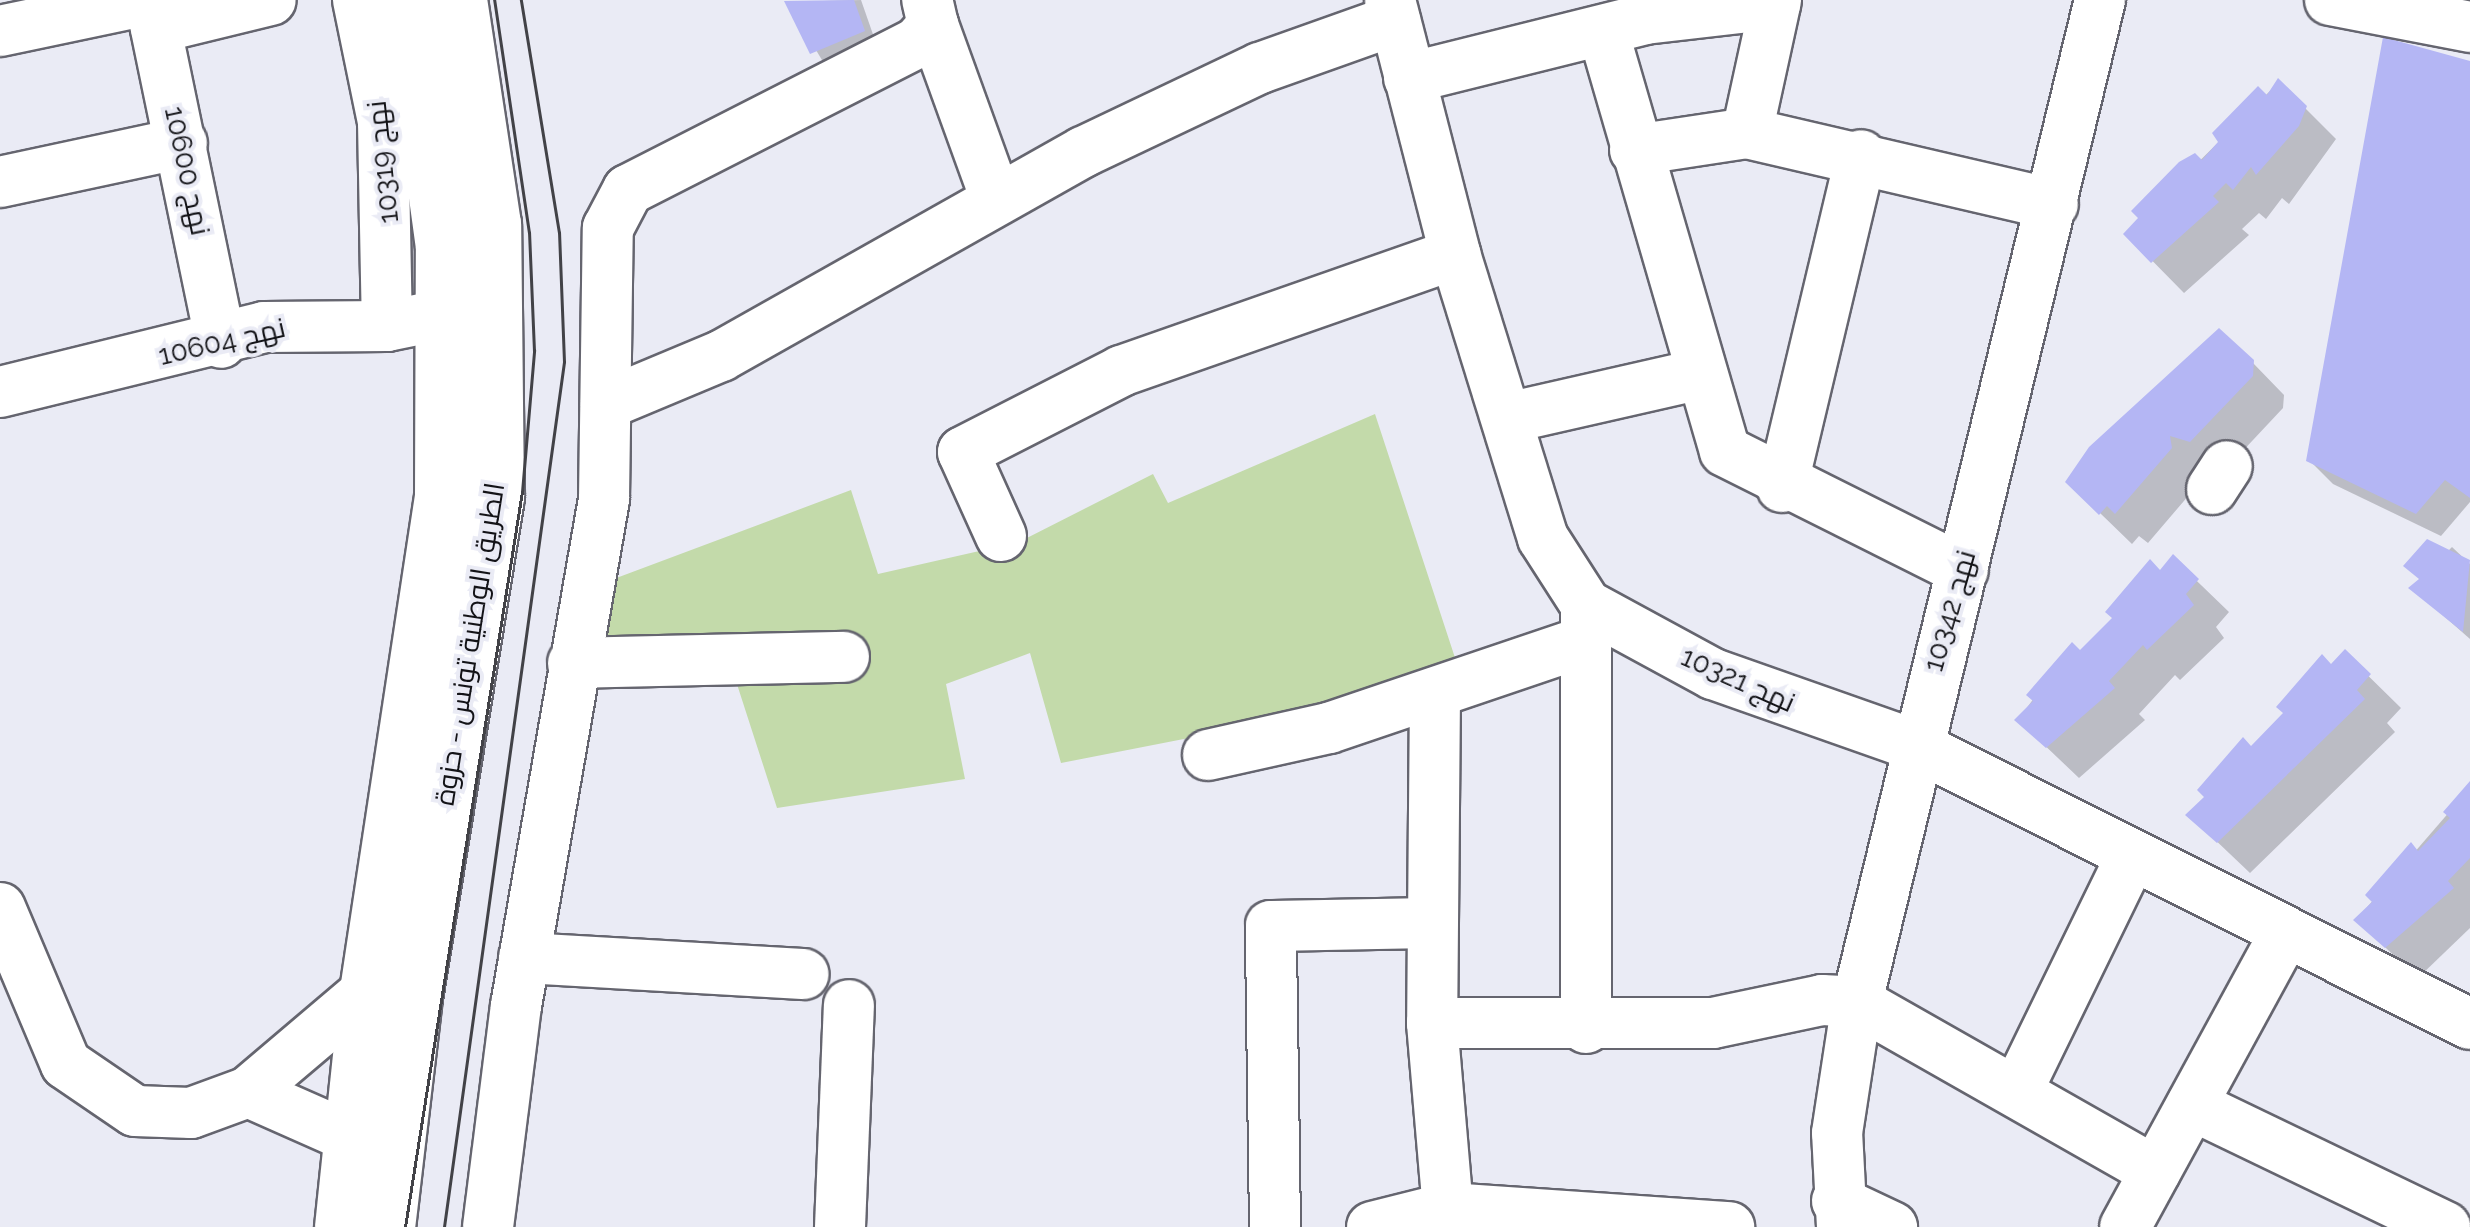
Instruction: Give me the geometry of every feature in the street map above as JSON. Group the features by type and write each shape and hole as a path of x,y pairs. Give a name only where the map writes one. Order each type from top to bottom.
{"highway":[{"name":"الطريق الوطنية تونس - حزوة","path":"342,1227 367,991 426,646 442,496 446,314 409,0"},
{"name":"الطريق الوطنية تونس - حزوة","path":"388,1227 414,998 496,497 493,224 459,0"}],"street":[{"path":"0,31 151,9 270,0"},
{"name":"نهج 10319","path":"358,0 383,122 387,326"},
{"name":"نهج 10342","path":"1840,1214 1840,1098 1912,744 1963,570 2100,0"},
{"path":"2330,0 2470,27"},
{"path":"1409,78 1603,31 1776,2 1747,134"},
{"name":"نهج 10600","path":"151,9 221,343"},
{"path":"606,404 721,356 996,199 1260,68 1393,10"},
{"name":"نهج 10321","path":"1393,10 1455,254 1550,556 1586,623 1713,674 1912,744 2130,861 2470,1024"},
{"path":"930,12 996,199"},
{"path":"488,1227 524,958 604,499 608,228 628,190 918,42 930,12"},
{"path":"1603,31 1700,374 1730,458 1782,487 1963,570"},
{"path":"1635,150 1747,134 1861,156 2053,204"},
{"path":"0,182 182,143"},
{"path":"1782,487 1861,156"},
{"path":"1001,536 962,452 1121,371 1455,254"},
{"name":"نهج 10604","path":"0,392 221,343 264,327 387,326 446,314"},
{"path":"1507,418 1700,374"},
{"path":"1208,754 1435,694 1586,623 1586,1028"},
{"path":"573,664 844,656"},
{"path":"1435,694 1432,1023 1448,1208"},
{"path":"2017,1091 2130,861"},
{"path":"0,908 66,1064 87,1085 135,1110 164,1114 220,1106 248,1092 367,991"},
{"path":"1275,1227 1271,926 1431,923"},
{"path":"2125,1227 2286,933"},
{"path":"524,958 804,974"},
{"path":"1432,1023 1586,1028 1725,1022 1822,1000 1857,1002 2156,1171"},
{"path":"840,1227 849,1005"},
{"path":"248,1092 350,1137"},
{"path":"2192,1105 2445,1227"},
{"path":"1372,1227 1448,1208 1730,1227"},
{"path":"1840,1214 1892,1227"}],"green space":[{"path":"1375,414 1460,673 1322,712 1061,763 1030,653 946,684 965,779 777,808 734,675 591,683 611,580 851,490 878,574 1019,542 1153,474 1168,503"}],"building":[{"path":"854,0 865,31 810,54 784,1"},
{"path":"2383,37 2470,61 2470,498 2445,480 2416,514 2306,461"},
{"path":"2278,78 2307,106 2299,126 2256,175 2251,167 2233,190 2226,183 2213,196 2219,202 2151,263 2123,234 2138,218 2131,211 2179,162 2195,153 2202,160 2218,142 2212,133 2258,86 2267,95"},
{"path":"2219,328 2254,360 2253,376 2190,442 2170,436 2172,448 2115,514 2107,506 2099,515 2065,482 2089,447"},
{"path":"2427,539 2470,560 2463,632 2408,588 2419,579 2403,566"},
{"path":"2173,554 2199,579 2186,594 2194,605 2147,650 2143,645 2109,681 2115,688 2046,748 2014,720 2033,701 2026,695 2072,642 2080,650 2112,618 2105,612 2150,559 2160,570"},
{"path":"2345,649 2371,674 2357,690 2365,699 2217,843 2185,815 2204,797 2197,790 2243,737 2251,746 2283,713 2276,707 2322,654 2331,664"},
{"path":"2470,781 2470,858 2448,881 2454,888 2385,948 2353,920 2372,902 2365,895 2411,842 2418,851 2450,818 2443,812"}],"tram line":[{"path":"405,1227 522,492 534,351 529,233 494,0"},
{"path":"444,1227 564,362 559,233 521,0"}]}
